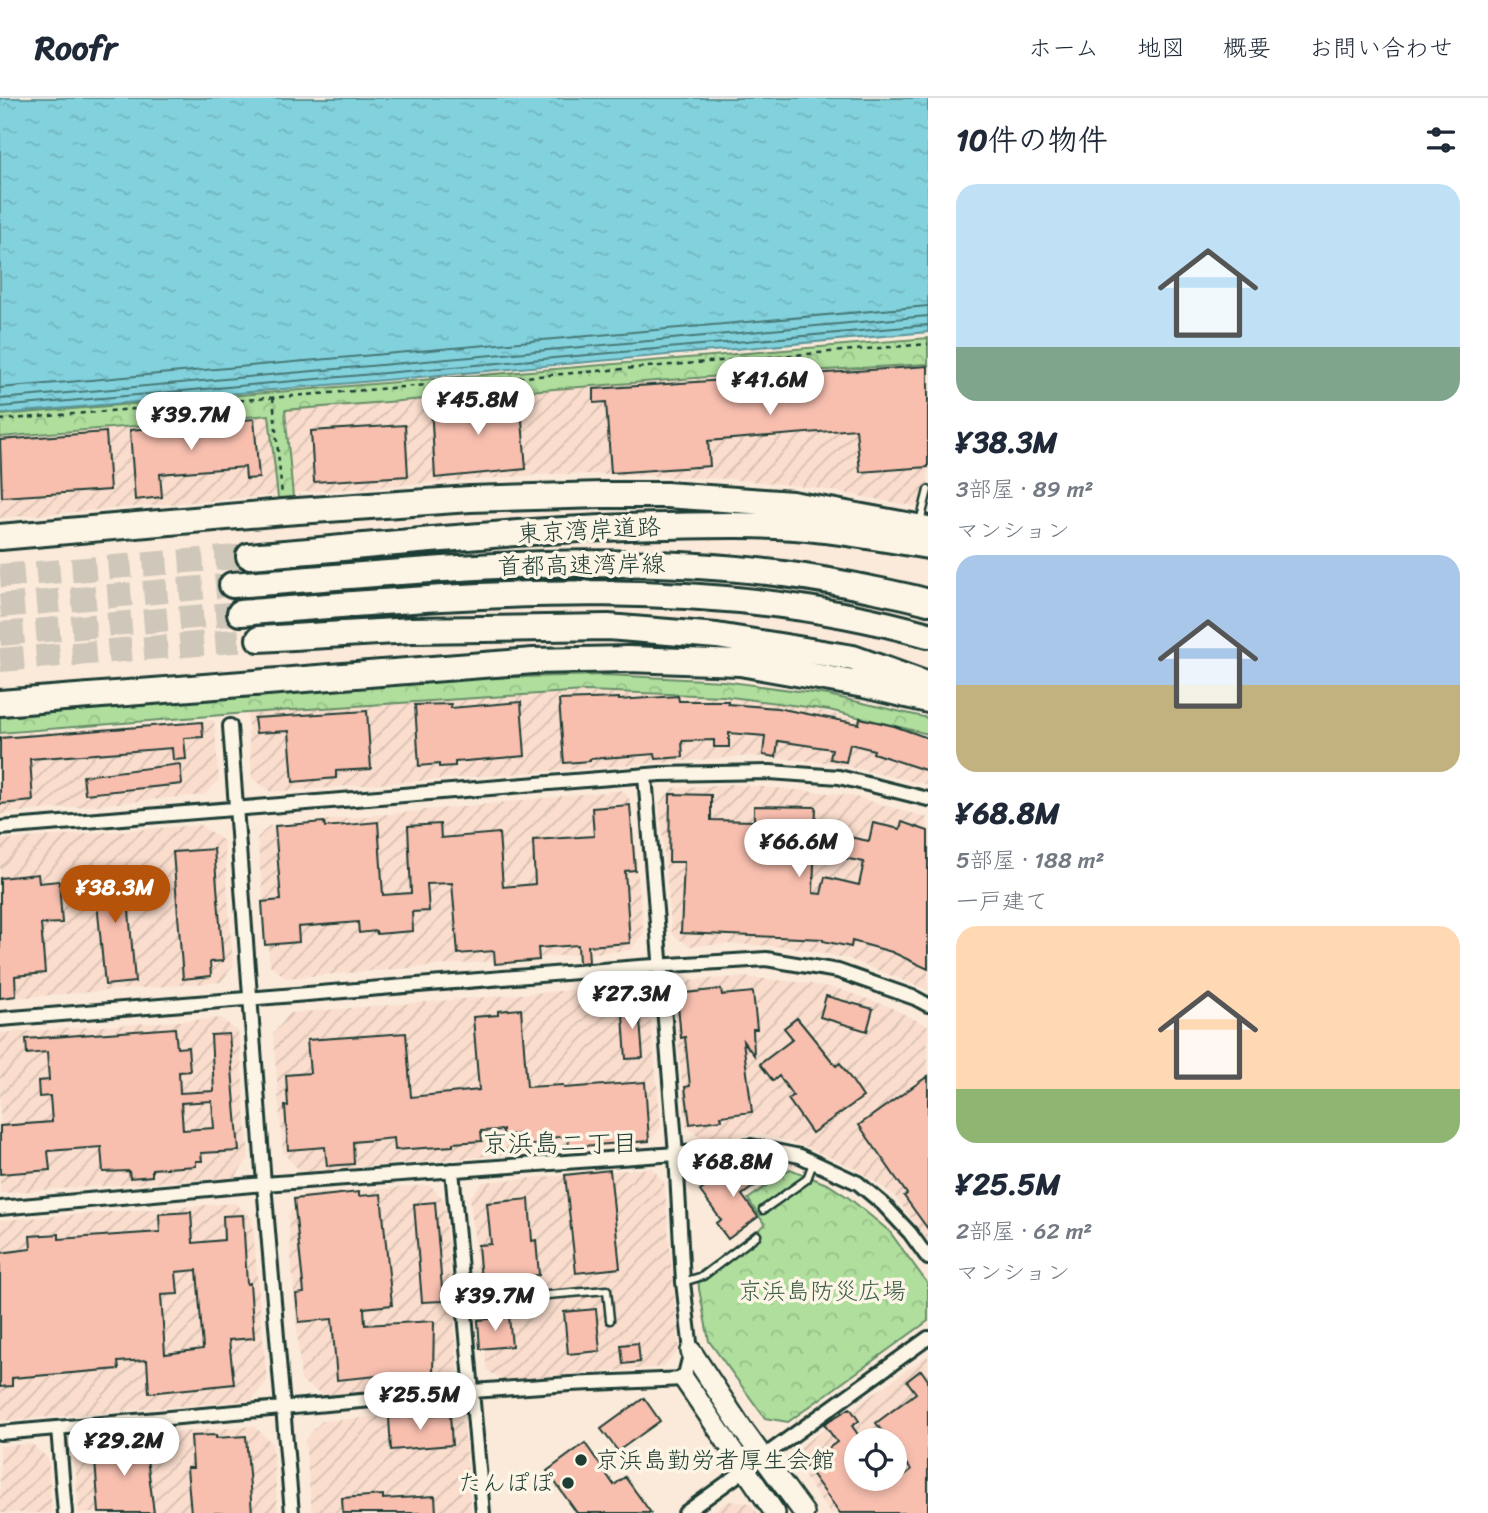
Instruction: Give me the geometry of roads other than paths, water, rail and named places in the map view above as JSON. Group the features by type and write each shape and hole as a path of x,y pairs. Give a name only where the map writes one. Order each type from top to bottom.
{"highway":[{"path":"0,537 297,511 470,499 602,495 666,495 792,504 925,534"},
{"name":"東京湾岸道路","path":"249,556 545,530 660,526 805,528 878,537 925,534"},
{"name":"首都高速湾岸線","path":"232,584 542,563 667,563 754,569 835,582 928,602"},
{"name":"首都高速湾岸線","path":"240,613 454,597 547,593 662,593 830,612 928,635"},
{"path":"259,639 412,630 608,627 717,636 853,658 928,685"},
{"path":"0,703 520,662 628,659 740,663 864,685 928,700"}],"street":[{"path":"230,726 292,1513"},
{"path":"0,828 645,776 771,772 839,777 928,799"},
{"path":"645,776 676,1154 683,1282 691,1351 684,1379 775,1513"},
{"path":"0,1019 660,965 766,959 838,971 915,998 928,1006"},
{"path":"0,1208 264,1184 676,1154 751,1146 800,1156 858,1183 883,1204 910,1233 928,1258"},
{"path":"452,1170 483,1513"},
{"path":"685,1513 928,1338"},
{"path":"691,1351 762,1457 804,1513"},
{"path":"0,1433 472,1391 684,1379"},
{"path":"58,1429 65,1513"}],"lane":[{"path":"925,534 928,490"},
{"path":"763,1210 807,1179 814,1161"},
{"path":"683,1282 703,1276 757,1235"},
{"path":"464,1302 607,1290 610,1320"}],"water":[{"path":"0,98 928,98 928,332 0,414"}],"tunnel":[{"path":"0,576 249,556"},
{"path":"0,606 232,585"},
{"path":"0,634 240,613"},
{"path":"0,660 259,639"}],"place":[{"name":"京浜島勤労者厚生会館","path":"581,1460"},
{"name":"たんぽぽ","path":"568,1483"}],"district":[{"name":"京浜島二丁目","path":"560,1143"}],"park label":[{"name":"京浜島防災広場","path":"822,1291"}]}
